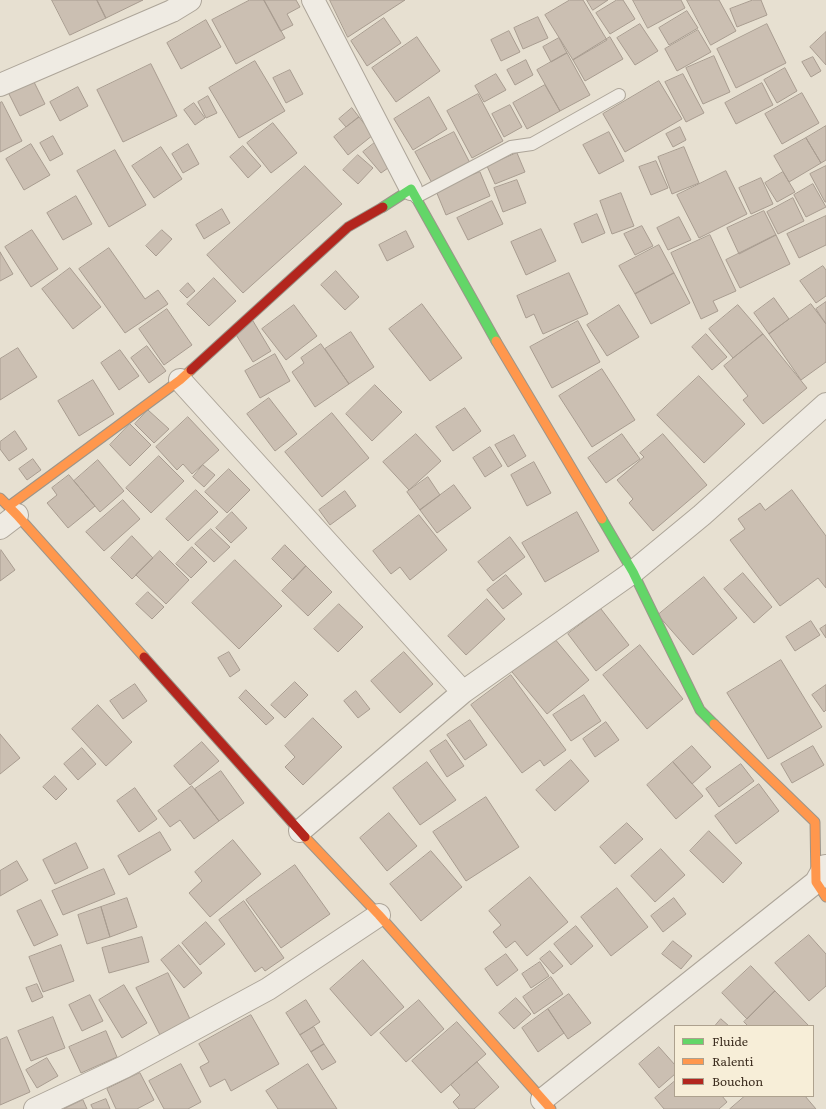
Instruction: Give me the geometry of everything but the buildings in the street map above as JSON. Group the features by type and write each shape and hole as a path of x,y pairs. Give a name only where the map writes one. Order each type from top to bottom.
{"street":[{"path":"0,86 172,11 190,0"},
{"path":"0,498 13,510 300,831 379,915 546,1105 823,881 815,822 700,710 633,572 492,335 413,193 313,0"},
{"path":"0,528 13,510 180,380 348,227 413,193"},
{"path":"180,380 463,692"},
{"path":"300,831 463,692 633,572 702,515 826,404"},
{"path":"35,1109 124,1067 268,989 379,915"}],"lane":[{"path":"413,193 511,147 532,144 619,95"}],"traffic: fast":[{"path":"383,207 411,189 496,341"},
{"path":"602,519 633,572 700,710 714,724"}],"traffic: slow":[{"path":"496,341 602,519"},
{"path":"9,506 180,380 191,370"},
{"path":"0,498 144,657"},
{"path":"714,724 815,822 816,882 826,897"},
{"path":"305,837 379,915 551,1109"}],"traffic: jam":[{"path":"191,370 348,227 383,207"},
{"path":"144,657 305,837"}]}
